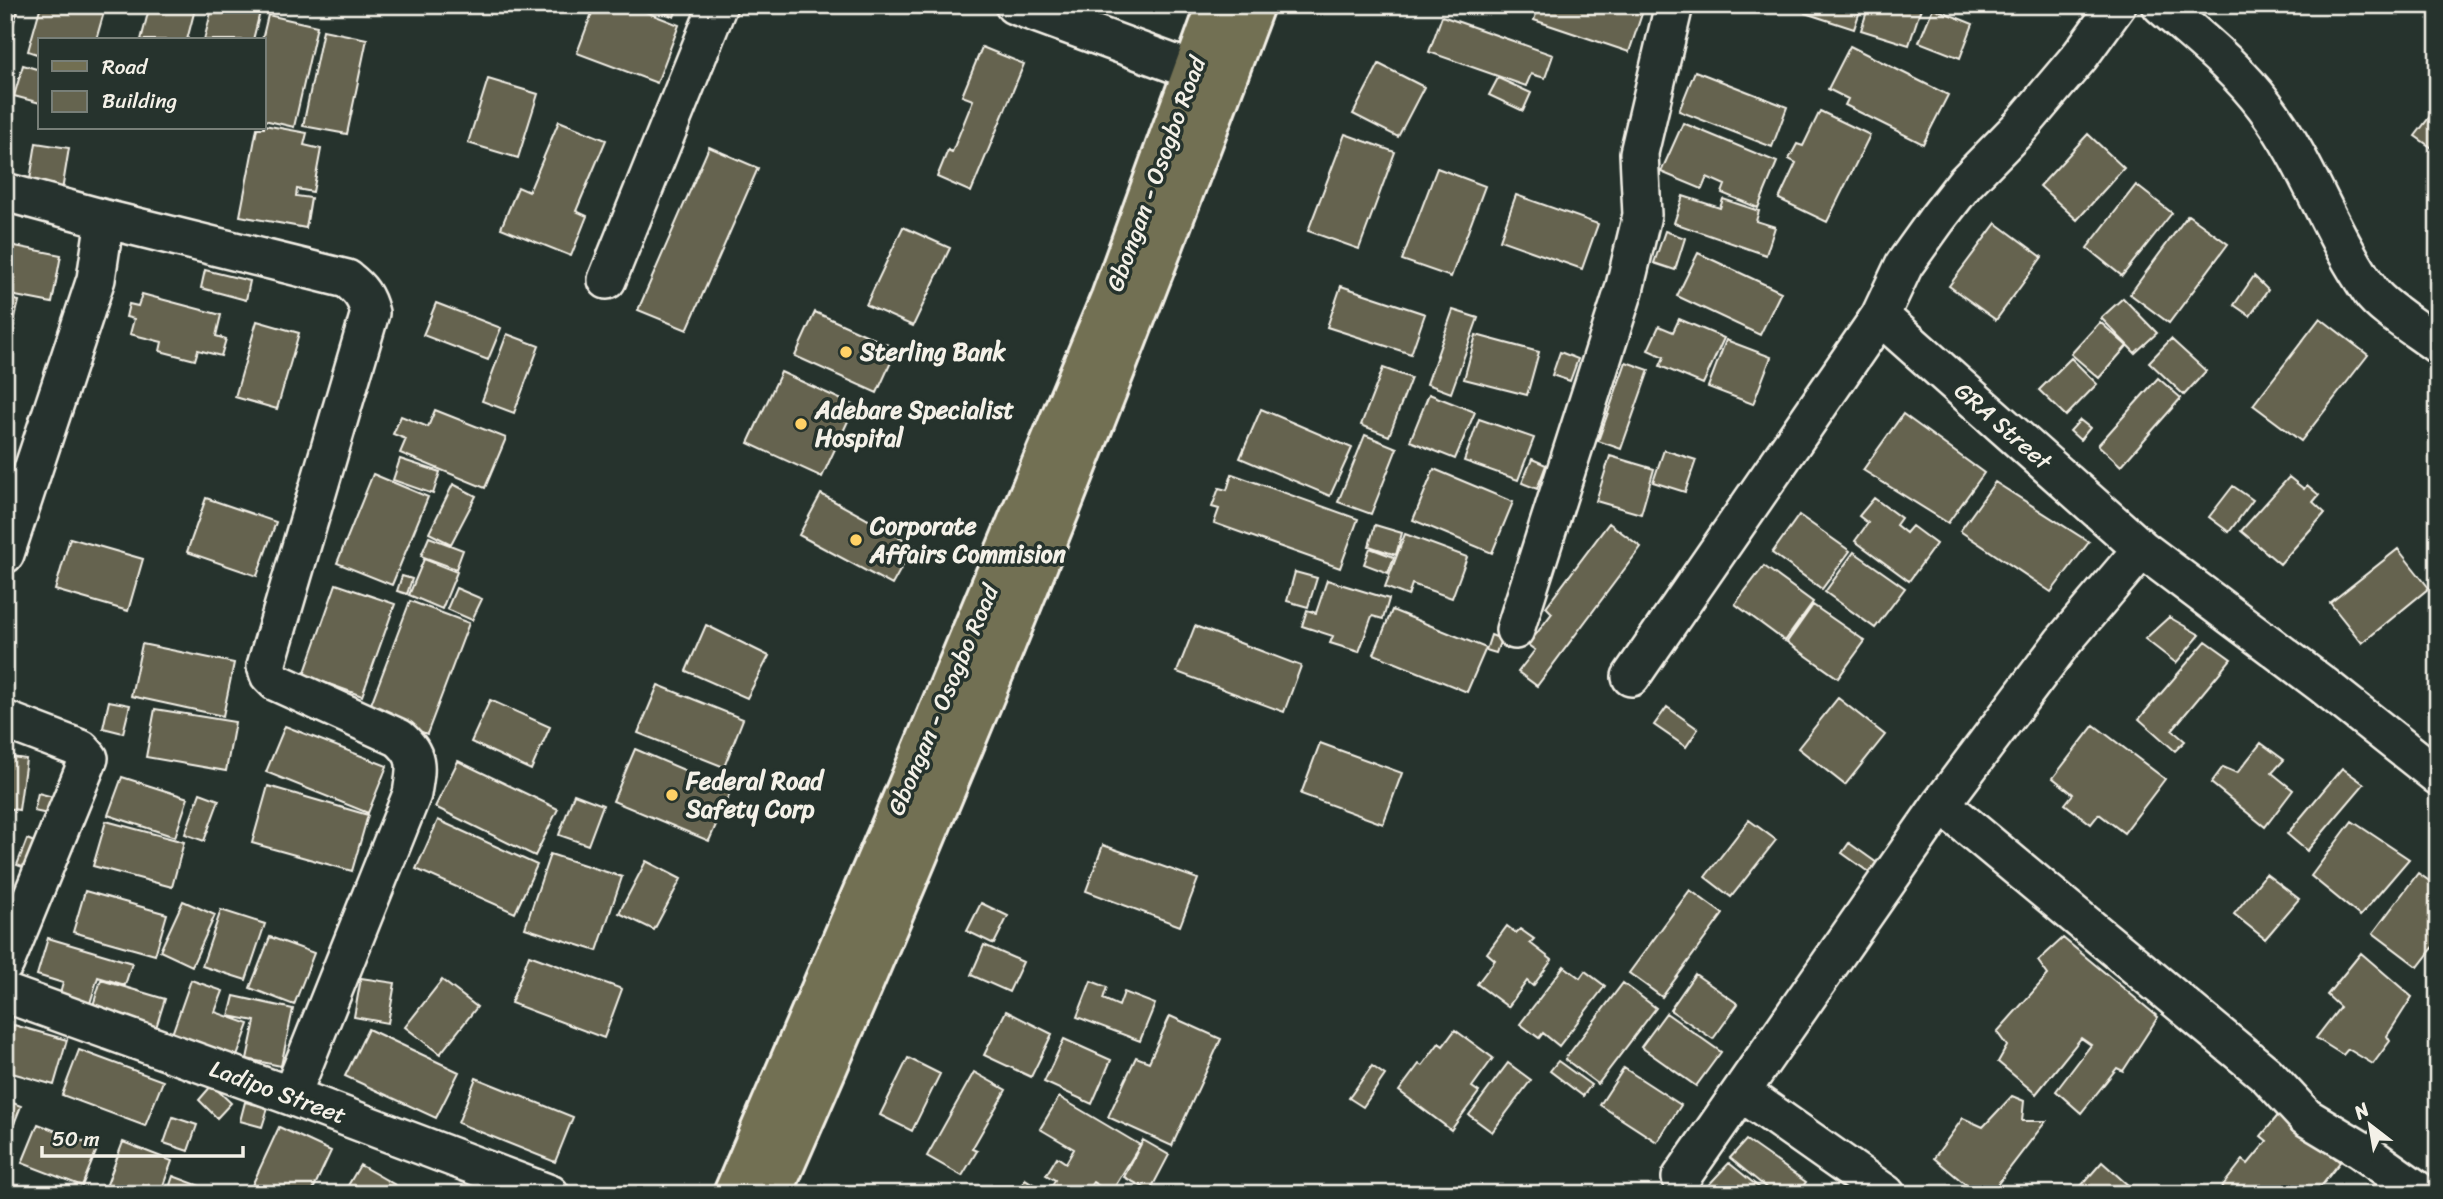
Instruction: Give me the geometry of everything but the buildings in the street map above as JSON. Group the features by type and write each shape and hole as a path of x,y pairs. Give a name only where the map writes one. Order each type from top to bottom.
{"main road":[{"name":"Gbongan - Osogbo Road","path":"733,1194 1101,322 1217,5"},
{"name":"Gbongan - Osogbo Road","path":"772,1194 842,1035 1003,651 1172,229 1254,5"}],"street":[{"path":"607,280 718,5"},
{"path":"1014,5 1194,71"},
{"path":"1516,630 1624,290 1642,215 1639,153 1674,5"},
{"path":"1631,677 1880,316 1904,265 1937,219 1965,183 2020,127 2080,56 2117,5"},
{"path":"2161,5 2237,73 2266,106 2289,142 2372,295 2438,345"},
{"path":"5,192 347,279 363,294 370,313 266,666 269,675 276,682 398,738 411,748 416,761 415,774 412,794 291,1096"},
{"path":"5,555 96,279 104,219"},
{"name":"GRA Street","path":"1880,316 2142,549 2438,775"},
{"path":"1681,1178 1941,803 2062,643 2142,549"},
{"path":"5,720 81,749 89,758 5,963"},
{"path":"1941,803 2267,1075 2306,1117 2361,1150 2423,1194"},
{"name":"Ladipo Street","path":"5,993 291,1096 550,1194"},
{"path":"1741,1092 1886,1194"}],"place":[{"name":"Sterling Bank","path":"846,352"},
{"name":"Adebare Specialist Hospital","path":"801,424"},
{"name":"Corporate Affairs Commision","path":"856,540"},
{"name":"Federal Road Safety Corp","path":"672,795"}]}
